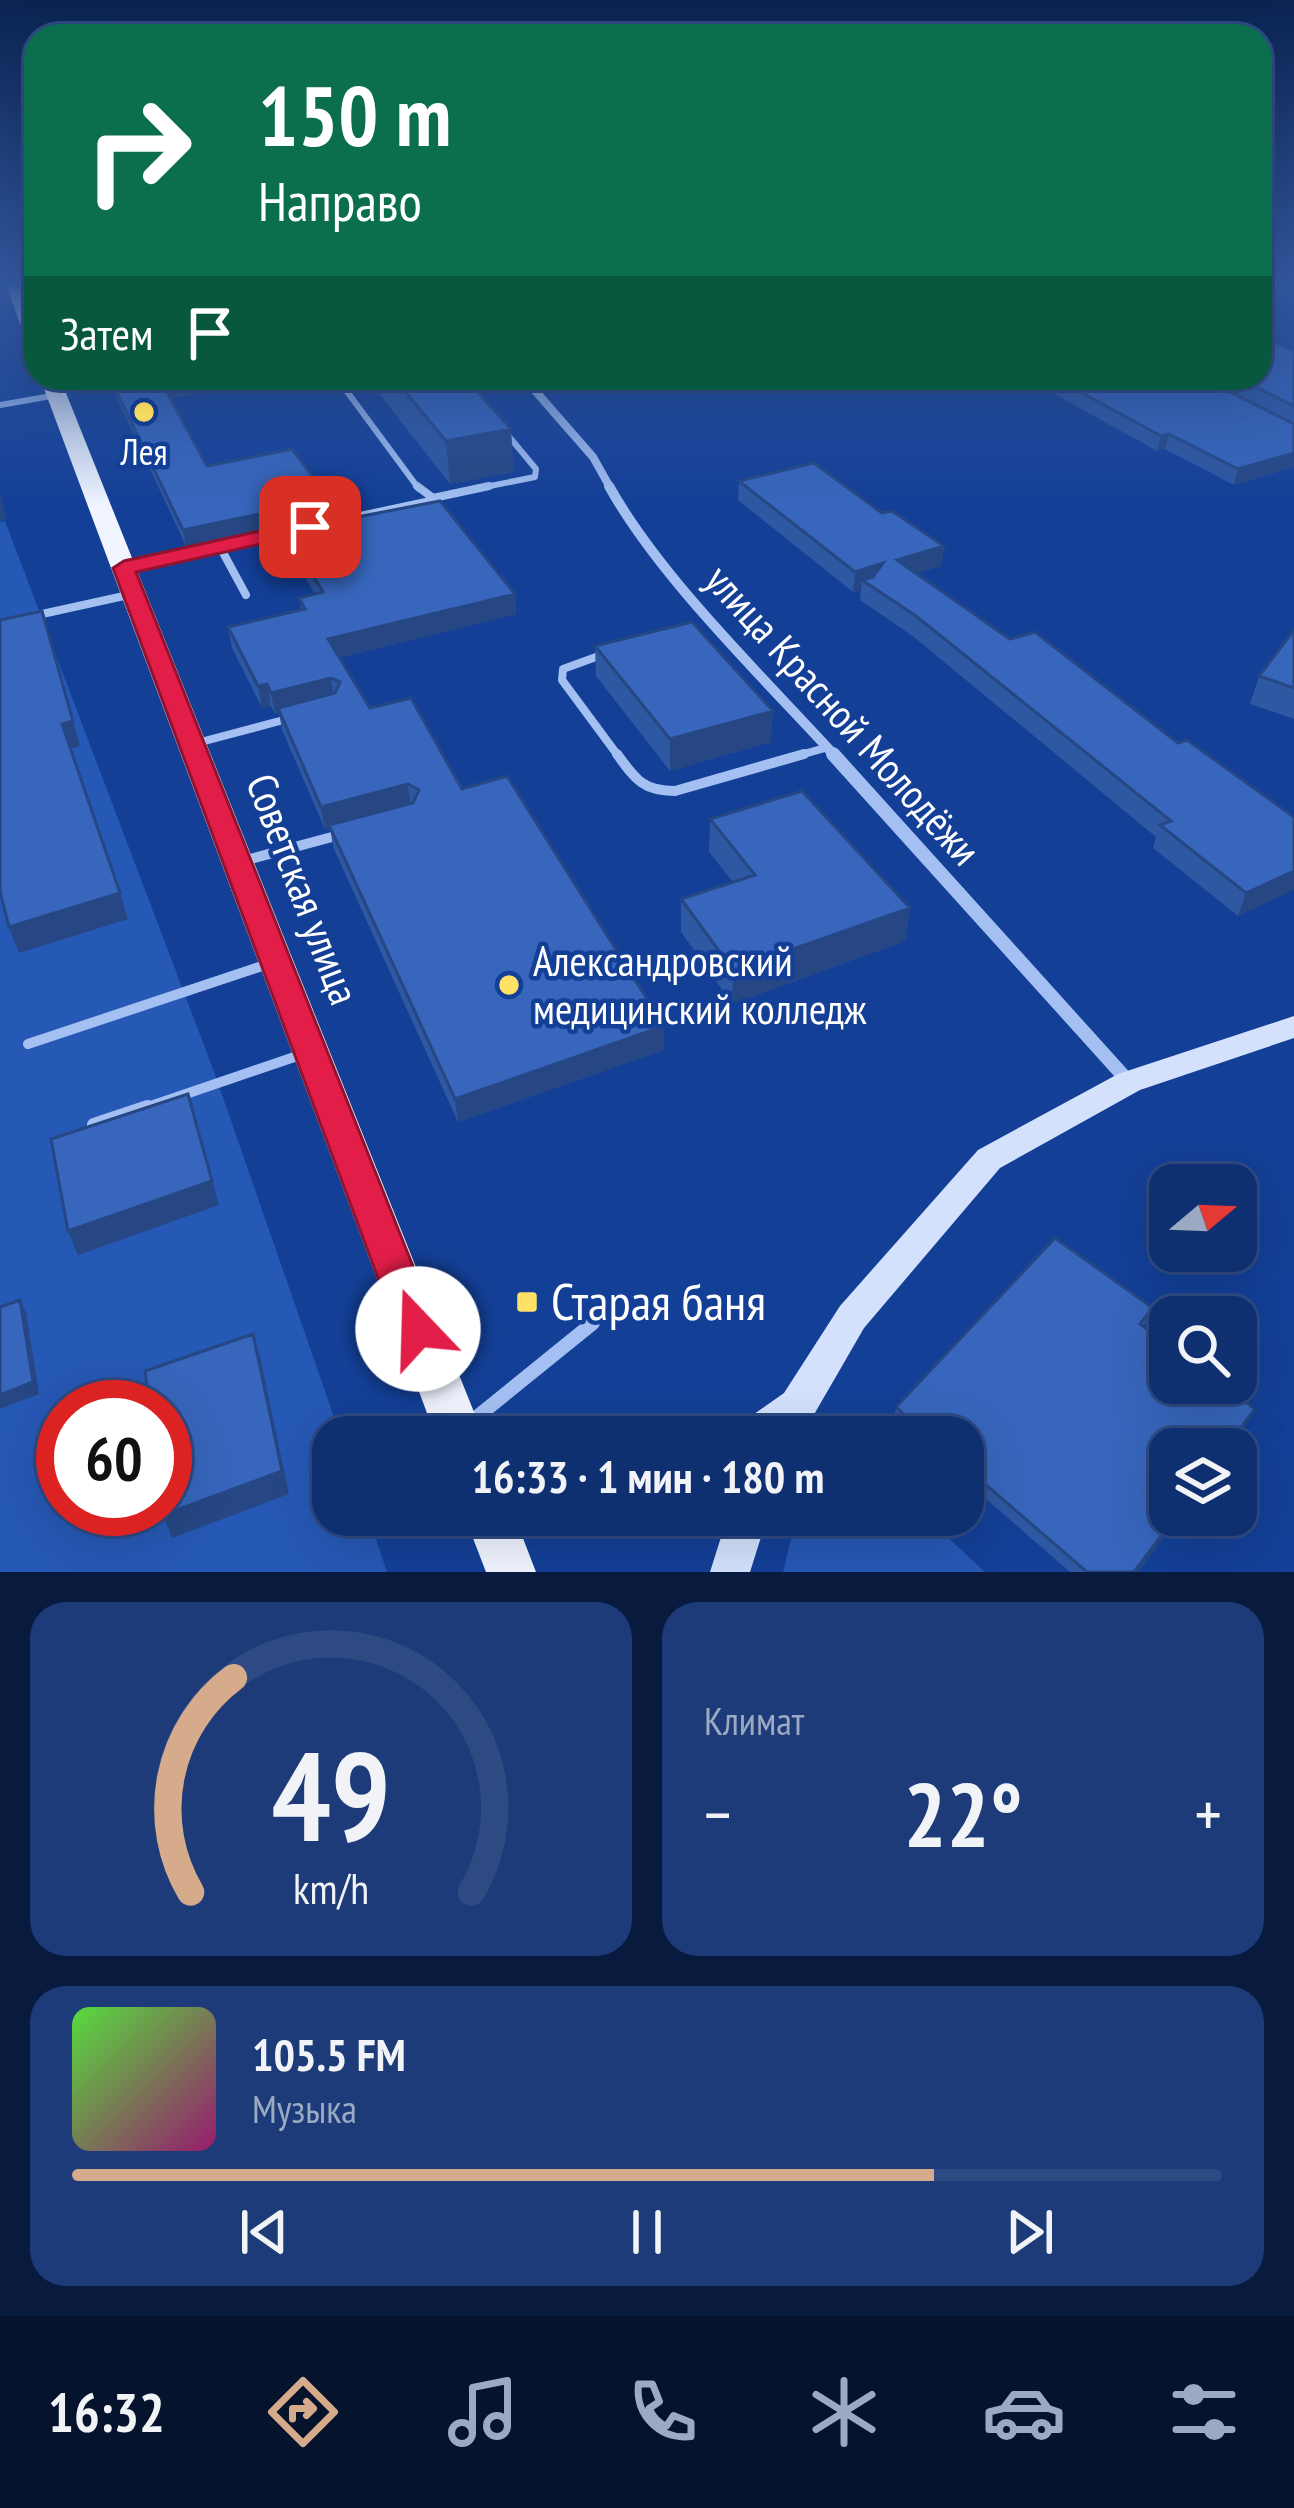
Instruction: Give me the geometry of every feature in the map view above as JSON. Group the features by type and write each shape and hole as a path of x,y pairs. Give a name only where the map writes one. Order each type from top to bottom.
{"main road":[{"name":"Советская улица","path":"55,390 452,1416"},
{"path":"792,1416 852,1317 989,1159 1130,1082 1294,1028"},
{"path":"497,1536 511,1572"},
{"path":"730,1572 741,1536"}],"street":[{"name":"улица Красной Молодёжи","path":"534,390 593,457 626,515 717,626 1130,1082"}],"lane":[{"path":"0,405 48,390"},
{"path":"346,390 421,492 433,498 447,497"},
{"path":"333,522 536,477 536,469 506,433"},
{"path":"21,619 220,547 310,527"},
{"path":"220,547 246,595"},
{"path":"697,631 717,626"},
{"path":"616,651 575,661 563,669 562,680 638,783 653,791 675,791 825,748"},
{"path":"192,744 296,717"},
{"path":"238,862 350,832"},
{"path":"28,1044 276,962"},
{"path":"78,1130 311,1051"},
{"path":"482,1416 593,1323"}],"shaded area":[{"path":"5,521 213,1069 334,1416 312,1416 312,1536 375,1536 387,1572 0,1572 0,522"},
{"path":"792,1536 946,1536 985,1572 783,1572"}],"building":[{"path":"1272,358 1294,358 1294,406 1262,390 1272,390"},
{"path":"116,390 166,390 207,466 292,449 316,481 329,479 341,497 183,530"},
{"path":"404,390 476,390 511,429 446,441"},
{"path":"1077,390 1226,390 1294,424 1294,453 1238,469 1169,434 1161,436"},
{"path":"814,463 882,513 892,511 944,546 897,560 1010,639 1035,632 1178,743 1187,740 1294,817 1294,871 1246,893 1160,825 1171,821 916,616 862,580 873,577 883,563 855,572 739,481"},
{"path":"440,501 515,594 328,639 370,708 411,698 462,789 507,776 664,1026 455,1099 329,825 413,803 419,790 408,784 321,807 278,708 335,693 340,682 331,678 271,693 267,684 258,686 228,627 305,609 299,598 323,592 280,522 350,507 357,517"},
{"path":"42,611 73,721 62,724 120,893 9,927 0,891 0,620"},
{"path":"692,622 773,711 670,739 595,646"},
{"path":"1294,630 1294,688 1259,676"},
{"path":"802,791 910,908 733,970 681,899 755,875 710,819"},
{"path":"188,1094 212,1181 68,1231 51,1139"},
{"path":"1055,1238 1149,1305 1140,1324 1149,1331 1149,1404 1248,1404 1255,1409 1241,1428 1149,1428 1149,1536 1161,1536 1134,1572 1087,1572 984,1483 984,1416 906,1416 896,1407"},
{"path":"20,1300 33,1382 0,1395 0,1307"},
{"path":"253,1334 282,1471 192,1504 192,1380 146,1380 145,1371"}],"place":[{"name":"Лея","path":"144,412"},
{"name":"Александровский медицинский колледж","path":"509,985"},
{"name":"Старая баня","path":"527,1302"}],"route":[{"path":"310,527 124,568 418,1329"}]}
